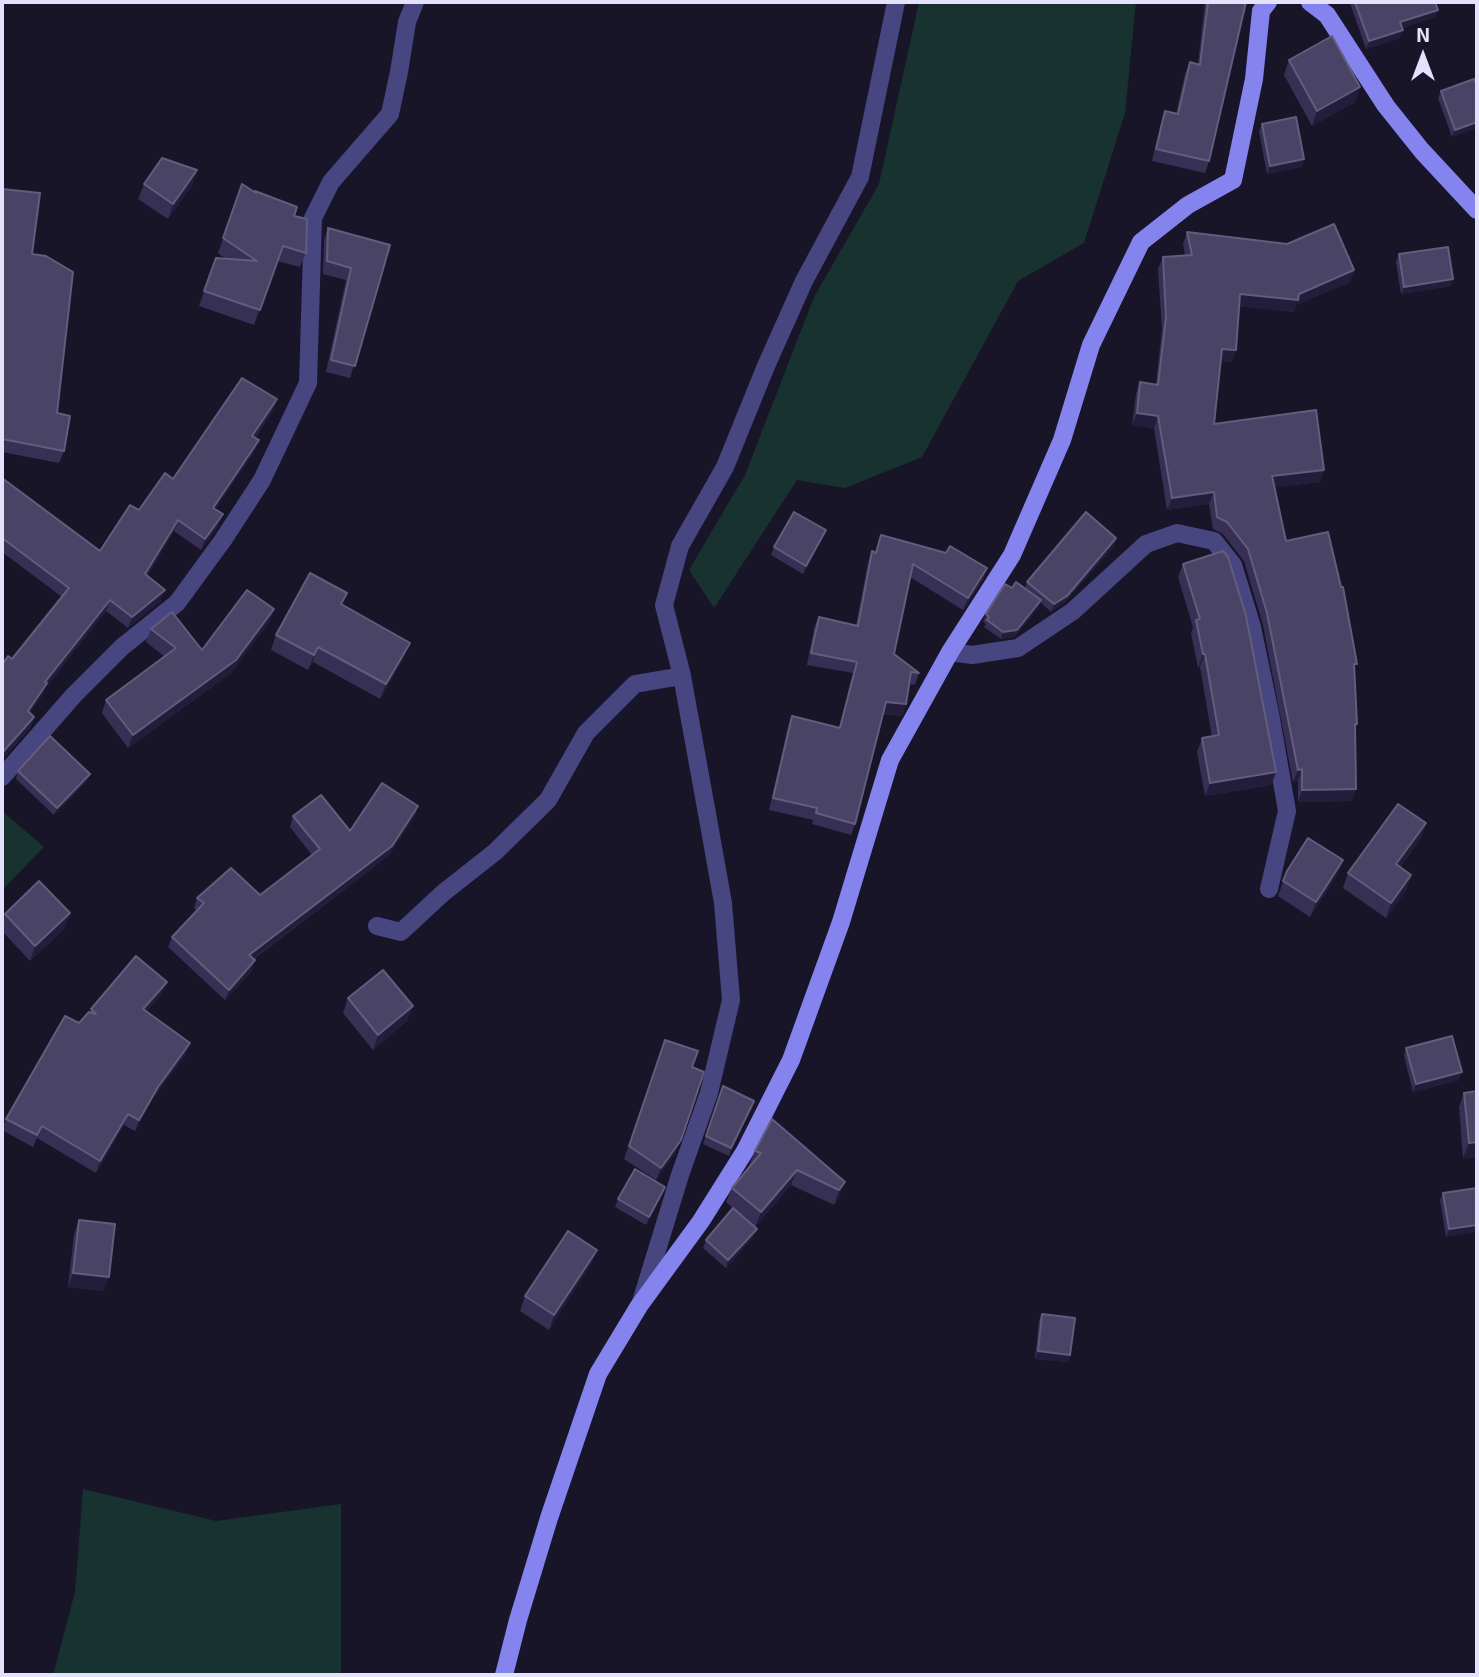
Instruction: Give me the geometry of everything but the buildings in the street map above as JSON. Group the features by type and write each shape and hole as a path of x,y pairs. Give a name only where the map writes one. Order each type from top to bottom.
{"main road":[{"path":"504,1675 549,1518 598,1374 639,1306 701,1221 745,1151 792,1060 841,922 890,760 950,652 1012,555 1062,440 1091,345 1141,242 1188,205 1233,180 1254,79 1261,11 1268,2"},
{"path":"1310,2 1327,15 1385,106 1422,151 1477,209"}],"street":[{"path":"2,777 74,695 122,647 177,603 262,480 308,383 313,218 331,182 390,114 400,72 407,22 415,2"},
{"path":"639,1306 709,1093 731,1000 723,903 682,676 664,605 680,546 725,467 804,281 860,177 896,2"},
{"path":"950,652 972,655 1018,648 1073,611 1146,544 1177,533 1214,541 1233,565 1252,627 1287,811 1269,889"},
{"path":"377,926 401,932 443,892 495,852 548,800 586,733 635,684 682,676"}],"green space":[{"path":"919,2 1136,2 1125,113 1084,243 1018,281 922,457 845,488 797,480 714,608 689,570 745,475 814,297 879,184"},
{"path":"2,811 44,847 2,890"},
{"path":"83,1489 216,1521 341,1504 341,1675 53,1675 75,1592"}]}
